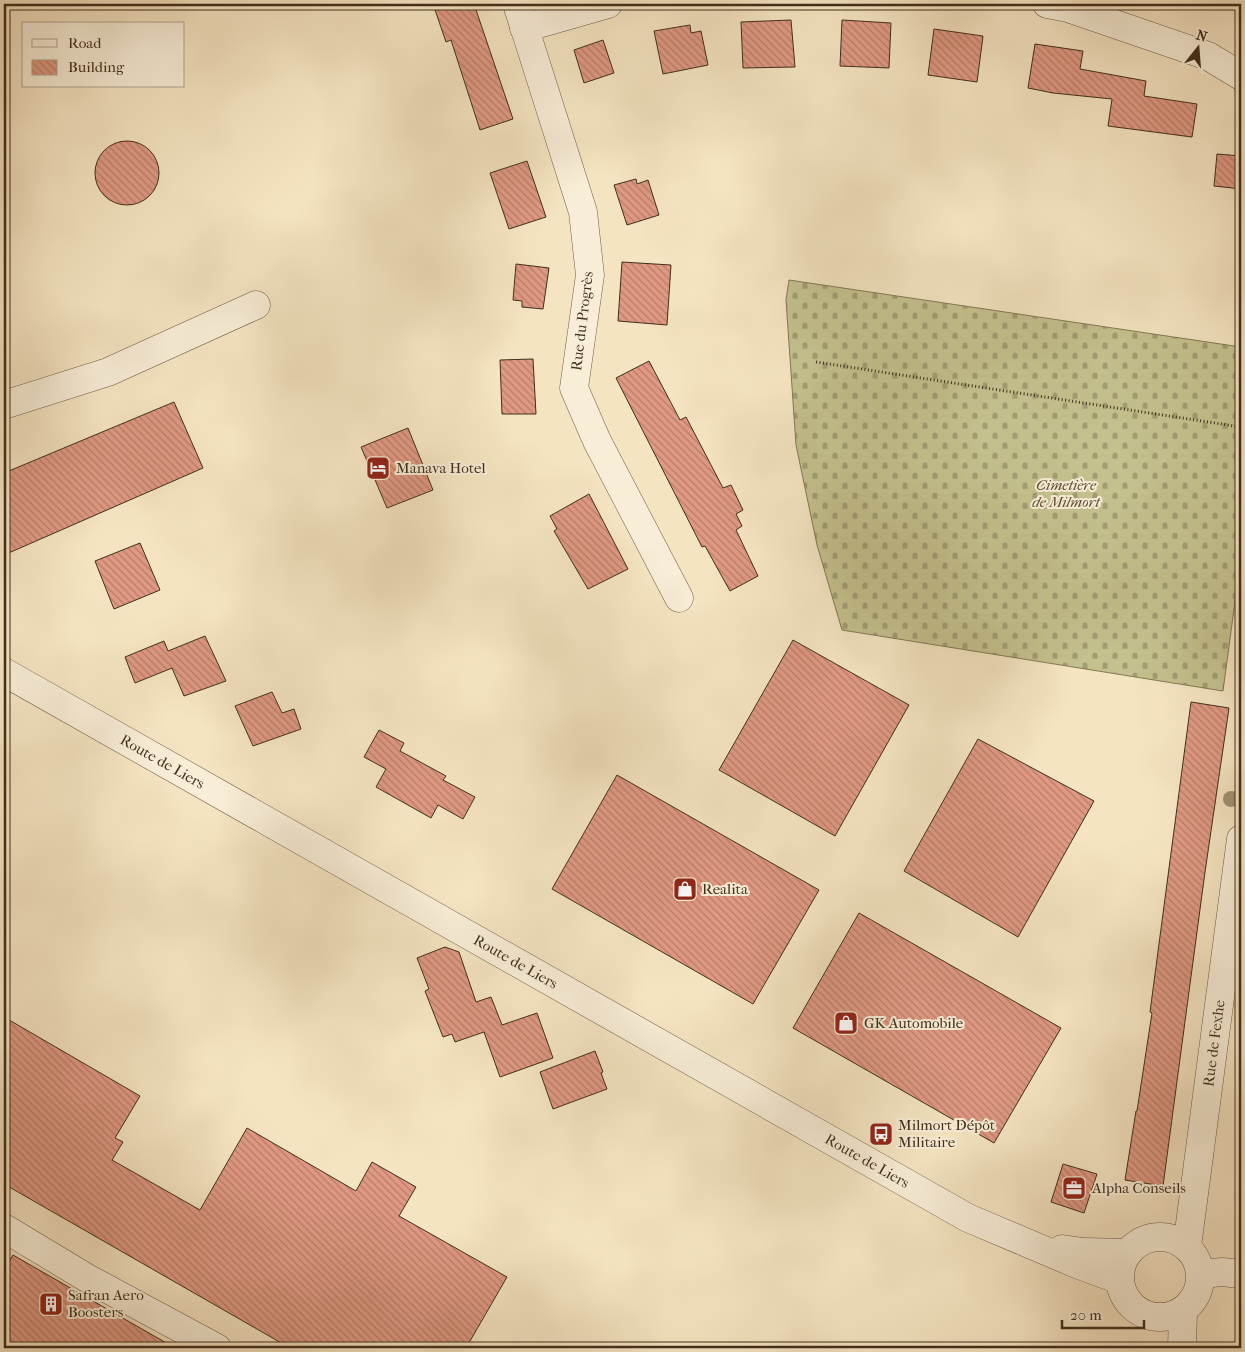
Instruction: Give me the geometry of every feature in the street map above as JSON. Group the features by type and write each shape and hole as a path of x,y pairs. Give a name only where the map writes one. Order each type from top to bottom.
{"street":[{"name":"Rue du Progrès","path":"608,4 520,16 583,212 590,275 574,388 597,442 679,598"},
{"path":"1047,4 1068,8 1208,56 1241,76"},
{"path":"4,405 108,372 256,305"},
{"name":"Route de Liers","path":"4,672 968,1218 1079,1266 1120,1280"},
{"name":"Rue de Fexhe","path":"1180,1242 1188,1239 1241,838"},
{"path":"4,1228 88,1278 217,1348"},
{"path":"1162,1237 1180,1242 1194,1256 1201,1274 1199,1288 1178,1328 1146,1315 1128,1301 1120,1280 1121,1266 1128,1253 1143,1241 1162,1237"},
{"name":"Route de Liers","path":"1029,1244 1083,1252 1128,1253"},
{"path":"1201,1274 1222,1272 1241,1274"}],"path":[{"path":"816,362 1241,427"}],"green space":[{"name":"Cimetière de Milmort","path":"789,280 1241,347 1241,557 1223,691 842,630 817,545 796,445 786,300"}],"building":[{"path":"433,4 474,4 513,119 480,130 451,40 446,42"},
{"path":"791,20 795,67 743,68 741,22"},
{"path":"842,20 891,23 889,68 840,66"},
{"path":"690,25 691,33 701,31 708,65 663,74 654,31"},
{"path":"934,29 983,36 977,82 928,75"},
{"path":"603,40 614,73 584,83 574,50"},
{"path":"1035,44 1083,51 1080,69 1146,81 1144,96 1197,104 1192,137 1108,126 1112,99 1053,93 1028,88"},
{"path":"121,141 133,141 150,150 157,161 159,173 157,185 150,196 133,205 121,205 109,200 100,191 95,179 95,167 100,155 109,146"},
{"path":"1217,154 1241,156 1241,189 1214,186"},
{"path":"527,161 546,217 509,229 490,173"},
{"path":"636,179 637,184 648,180 659,215 627,225 614,185"},
{"path":"622,262 671,265 667,325 618,321"},
{"path":"516,264 549,268 543,309 522,307 522,301 513,300"},
{"path":"533,359 536,414 502,414 500,360"},
{"path":"649,361 680,420 686,417 723,488 731,485 743,510 736,514 742,526 736,530 758,576 730,591 705,546 702,547 616,378"},
{"path":"174,402 203,468 4,555 4,473"},
{"path":"408,428 433,490 387,508 361,447"},
{"path":"589,494 628,569 588,589 554,531 557,529 550,516"},
{"path":"140,543 160,590 114,609 95,561"},
{"path":"205,636 226,681 184,696 172,668 135,683 125,657 164,641 168,651"},
{"path":"793,640 909,705 835,836 719,770"},
{"path":"272,692 282,713 294,709 301,729 253,746 235,706"},
{"path":"1191,702 1229,708 1163,1186 1125,1180 1152,1013 1150,1012"},
{"path":"379,730 404,743 400,751 446,776 443,780 475,797 463,819 438,805 431,818 376,787 386,769 364,757"},
{"path":"978,739 1094,801 1018,937 904,871"},
{"name":"Realita","path":"617,775 819,890 753,1004 552,889"},
{"path":"859,913 1061,1028 994,1143 793,1028"},
{"path":"445,947 459,952 476,1002 491,997 502,1025 537,1013 553,1058 500,1077 484,1032 455,1042 452,1034 443,1037 425,991 429,989 417,958"},
{"path":"4,1017 140,1096 115,1138 123,1142 112,1160 200,1210 247,1128 356,1191 372,1162 416,1187 399,1216 507,1277 466,1348 290,1348 4,1184"},
{"path":"595,1051 607,1089 553,1109 540,1072"},
{"name":"Alpha Conseils","path":"1063,1164 1097,1174 1084,1213 1051,1202"},
{"name":"Safran Aero Boosters","path":"13,1255 175,1348 4,1348 4,1271"}],"place":[{"name":"Manava Hotel","path":"378,468"},
{"name":"Realita","path":"685,889"},
{"name":"GK Automobile","path":"846,1023"},
{"name":"Milmort Dépôt Militaire","path":"881,1134"},
{"name":"Alpha Conseils","path":"1074,1188"},
{"name":"Safran Aero Boosters","path":"51,1304"}]}
